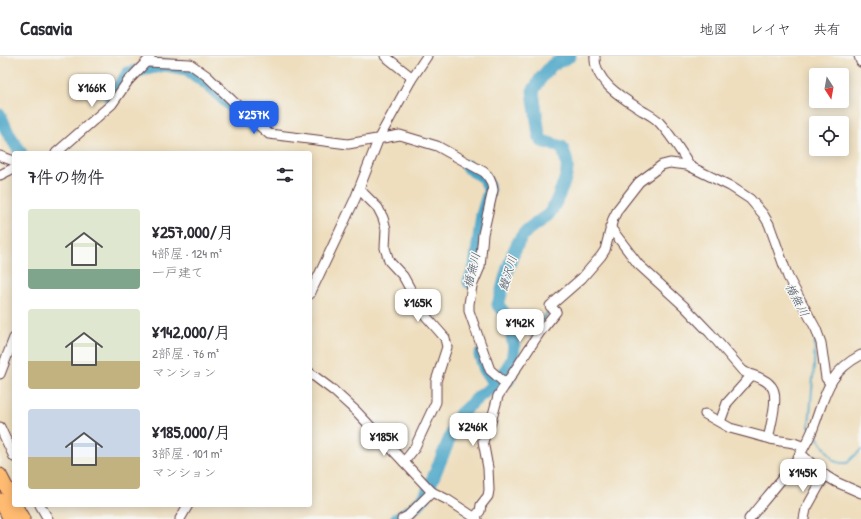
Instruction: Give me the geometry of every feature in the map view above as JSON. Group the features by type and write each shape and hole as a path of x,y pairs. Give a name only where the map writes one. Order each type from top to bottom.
{"highway":[{"path":"0,475 12,498"},
{"path":"0,500 10,519"},
{"path":"17,507 23,519"}],"street":[{"path":"385,56 410,76 411,80"},
{"path":"312,290 359,189 379,138 411,80 427,56"},
{"path":"595,56 595,66 598,74 624,99 657,120 683,154 690,166"},
{"path":"859,56 861,62"},
{"path":"58,151 112,104 128,81 147,62 190,64 208,76 246,114 269,134 348,144 400,135 437,146 484,172 488,175 492,183 493,190 483,234 480,267 472,286 469,312 490,370 504,386"},
{"path":"0,156 12,160"},
{"path":"312,374 334,391 432,492 448,500 476,518 480,511 481,505 488,496 488,468 483,441 498,396 540,332 556,312 552,308 582,278 605,250 610,227 618,209 626,198 639,182 654,170 662,165 678,163 690,166 730,186 750,199 763,214 769,224 788,277 816,329 826,378 830,384"},
{"path":"0,175 12,169"},
{"path":"359,189 378,208 383,218 386,229 385,248 389,261 403,276 424,314 447,342 447,347 436,381 436,402 414,449 404,462"},
{"path":"610,227 638,264 686,307 710,332 742,370 751,376 762,378 773,388 774,405 770,435 771,438"},
{"path":"0,374 12,343"},
{"path":"749,519 802,450 814,425 825,393 830,384 840,370 850,361 861,355"},
{"path":"720,422 727,403 751,376"},
{"path":"704,414 730,428 741,432 782,441 791,441 802,450 825,476 861,493"},
{"path":"0,427 12,453"},
{"path":"804,519 806,509 825,476"},
{"path":"402,519 408,516 432,492"},
{"path":"41,507 48,519"},
{"path":"180,519 187,507"}],"waterway":[{"name":"鰻沢川","path":"396,519 411,510 425,497 460,414 481,395 497,384 512,360 514,347 508,318 498,305 507,273 512,256 522,237 528,230 551,212 563,186 567,170 567,161 562,147 542,141 539,135 533,91 541,78 552,65 570,56"},
{"name":"楯無川","path":"111,99 128,73 165,65 187,69 208,85 254,127"},
{"name":"楯無川","path":"0,115 8,133 20,151"},
{"name":"楯無川","path":"466,166 484,178 488,185 489,192 482,215 475,267 469,282"},
{"name":"楯無川","path":"531,338 543,318 550,310"},
{"name":"楯無川","path":"810,427 815,338"},
{"name":"楯無川","path":"480,355 486,373 497,384"},
{"name":"楯無川","path":"510,386 514,382 515,376"},
{"name":"楯無川","path":"815,434 834,461 847,463 861,450"}]}
